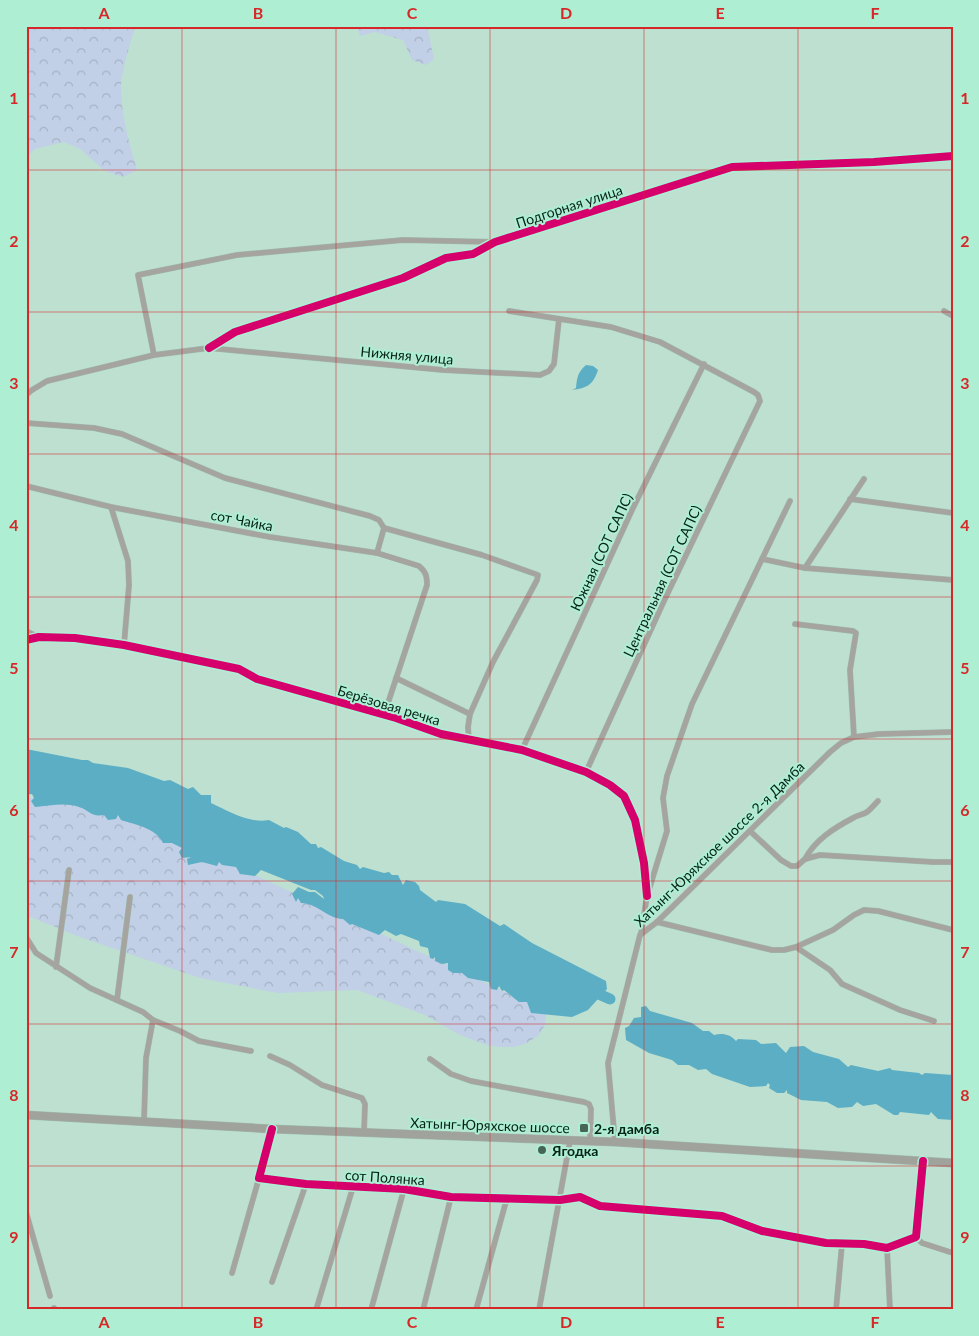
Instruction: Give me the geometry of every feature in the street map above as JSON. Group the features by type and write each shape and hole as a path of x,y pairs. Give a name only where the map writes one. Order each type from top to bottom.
{"main road":[{"name":"Хатынг-Юряхское шоссе","path":"26,1115 272,1129 615,1142 953,1163"}],"street":[{"name":"Подгорная улица","path":"209,348 235,332 403,278 446,258 472,254 495,242 732,166 874,162 953,156"},
{"path":"154,355 138,275 246,254 403,240 495,242"},
{"path":"509,311 610,327 660,342 704,364"},
{"path":"944,311 953,316"},
{"name":"Нижняя улица","path":"209,348 443,370 540,375 549,371 554,364 559,319"},
{"path":"26,395 47,381 154,355 209,348"},
{"name":"Центральная (СОТ САПС)","path":"586,772 664,601 760,401 758,395 754,392 704,364"},
{"name":"Южная (СОТ САПС)","path":"522,750 636,502 704,364"},
{"path":"26,423 94,428 122,434 225,478 370,516 379,520 384,528 482,555 538,575 493,662 470,714 469,740"},
{"path":"805,568 864,479"},
{"name":"сот Чайка","path":"26,486 111,507 270,537 377,553 419,566 425,570 427,584 396,678"},
{"path":"850,499 953,513"},
{"path":"640,935 647,896 667,831 663,798 667,776 692,704 790,501"},
{"path":"111,507 128,561 129,585 124,645"},
{"path":"377,553 384,528"},
{"path":"762,559 805,568 953,580"},
{"path":"795,624 853,630 856,633 850,670 854,737"},
{"path":"26,631 39,637"},
{"path":"26,640 39,637"},
{"name":"Берёзовая речка","path":"39,637 75,638 124,645 240,669 257,679 384,715 441,734 522,750 586,772 610,785 624,796 635,820 644,863 647,896"},
{"path":"384,715 396,678 470,714"},
{"name":"Хатынг-Юряхское шоссе 2-я Дамба","path":"615,1142 608,1063 640,935 657,922 841,743 854,737 879,734 953,732"},
{"path":"750,831 785,864 797,866 805,859 811,848 820,839 848,820 866,814 878,801"},
{"path":"805,859 820,855 832,855 953,862"},
{"path":"56,966 69,870"},
{"path":"117,1000 130,897"},
{"path":"657,922 772,950 796,947 833,930 864,910 878,910 953,930"},
{"path":"26,937 36,953 90,988 143,1012 153,1020 180,1031 199,1042 250,1051"},
{"path":"796,947 830,970 842,984 900,1010 934,1021"},
{"path":"144,1122 146,1058 153,1020"},
{"path":"270,1056 290,1064 322,1085 362,1098 365,1104 364,1133"},
{"path":"430,1059 451,1074 471,1081 588,1104 590,1109 590,1142"},
{"path":"232,1273 272,1129"},
{"path":"539,1310 570,1141"},
{"path":"916,1237 923,1162"},
{"name":"сот Полянка","path":"258,1178 353,1188 404,1189 451,1196 560,1200 580,1197 600,1206 722,1216 762,1231 809,1240 842,1244 864,1244 887,1248"},
{"path":"272,1282 306,1184"},
{"path":"316,1310 353,1188"},
{"path":"372,1310 404,1189"},
{"path":"423,1310 451,1196"},
{"path":"476,1310 506,1198"},
{"path":"26,1212 50,1296"},
{"path":"890,1310 887,1248 916,1237"},
{"path":"916,1237 922,1243 953,1254"},
{"path":"836,1310 842,1244"}],"green space":[{"path":"26,26 136,26 123,72 121,97 128,139 137,170 123,177 105,171 80,149 64,142 35,149 26,157"},
{"path":"357,26 427,26 434,59 426,65 412,60 403,40 375,32 360,36"},
{"path":"84,795 546,1011 545,1025 538,1036 525,1044 513,1047 487,1045 460,1035 425,1015 357,990 278,993 200,978 77,936 26,915 26,798"}],"water":[{"path":"586,365 593,366 598,370 594,379 586,387 572,390 576,388 578,375"},
{"path":"26,749 128,768 164,781 170,780 188,789 193,787 201,795 211,795 211,803 239,816 254,820 269,820 284,828 286,827 298,832 311,844 316,844 318,848 321,847 344,861 357,865 360,869 363,867 398,875 403,885 406,880 415,882 420,890 436,902 438,900 465,904 500,926 504,924 532,943 606,981 607,989 588,1010 572,1017 531,1013 527,1002 519,1002 504,990 502,991 499,986 497,990 491,989 489,982 468,978 462,973 453,973 448,970 448,963 442,964 435,961 435,957 433,959 430,958 428,948 420,946 419,941 401,934 396,936 385,930 379,935 352,924 350,925 343,919 301,903 298,898 296,902 292,894 298,887 309,892 315,892 324,899 315,890 261,870 255,876 240,874 236,867 222,865 219,862 217,866 202,862 188,865 187,859 191,857 182,858 179,852 182,848 172,843 163,843 151,830 121,820 118,815 116,819 108,820 104,815 93,814 74,806 35,807 31,801 34,798 32,794 26,795"},
{"path":"646,1006 650,1011 692,1023 703,1031 709,1031 714,1035 726,1035 736,1041 738,1039 756,1040 761,1044 776,1043 786,1053 790,1047 804,1046 813,1052 839,1059 848,1067 851,1065 878,1071 890,1068 892,1070 922,1075 925,1073 953,1075 953,1120 938,1119 931,1112 929,1115 900,1112 898,1115 894,1115 876,1104 863,1106 857,1102 852,1107 838,1108 827,1102 801,1100 787,1093 787,1090 784,1093 777,1093 769,1088 770,1085 768,1083 766,1086 750,1087 712,1074 706,1069 698,1070 689,1065 678,1065 672,1060 649,1053 626,1040 625,1028 629,1026 634,1018 641,1017 641,1007"}],"waterway":[{"path":"587,989 610,999"}],"cycle path":[{"path":"209,348 235,332 403,278 446,258 473,254 495,242 732,167 874,162 953,156"},
{"path":"26,640 39,637 75,638 124,645 239,669 257,679 396,718 441,734 522,750 586,772 610,785 624,796 635,820 644,863 647,896"},
{"path":"272,1129 259,1178 306,1184 404,1189 451,1197 560,1200 580,1197 600,1206 722,1216 762,1231 826,1243 864,1244 887,1248 916,1237 923,1161"}],"place":[{"name":"2-я дамба","path":"584,1128"},
{"name":"Ягодка","path":"542,1150"}]}
